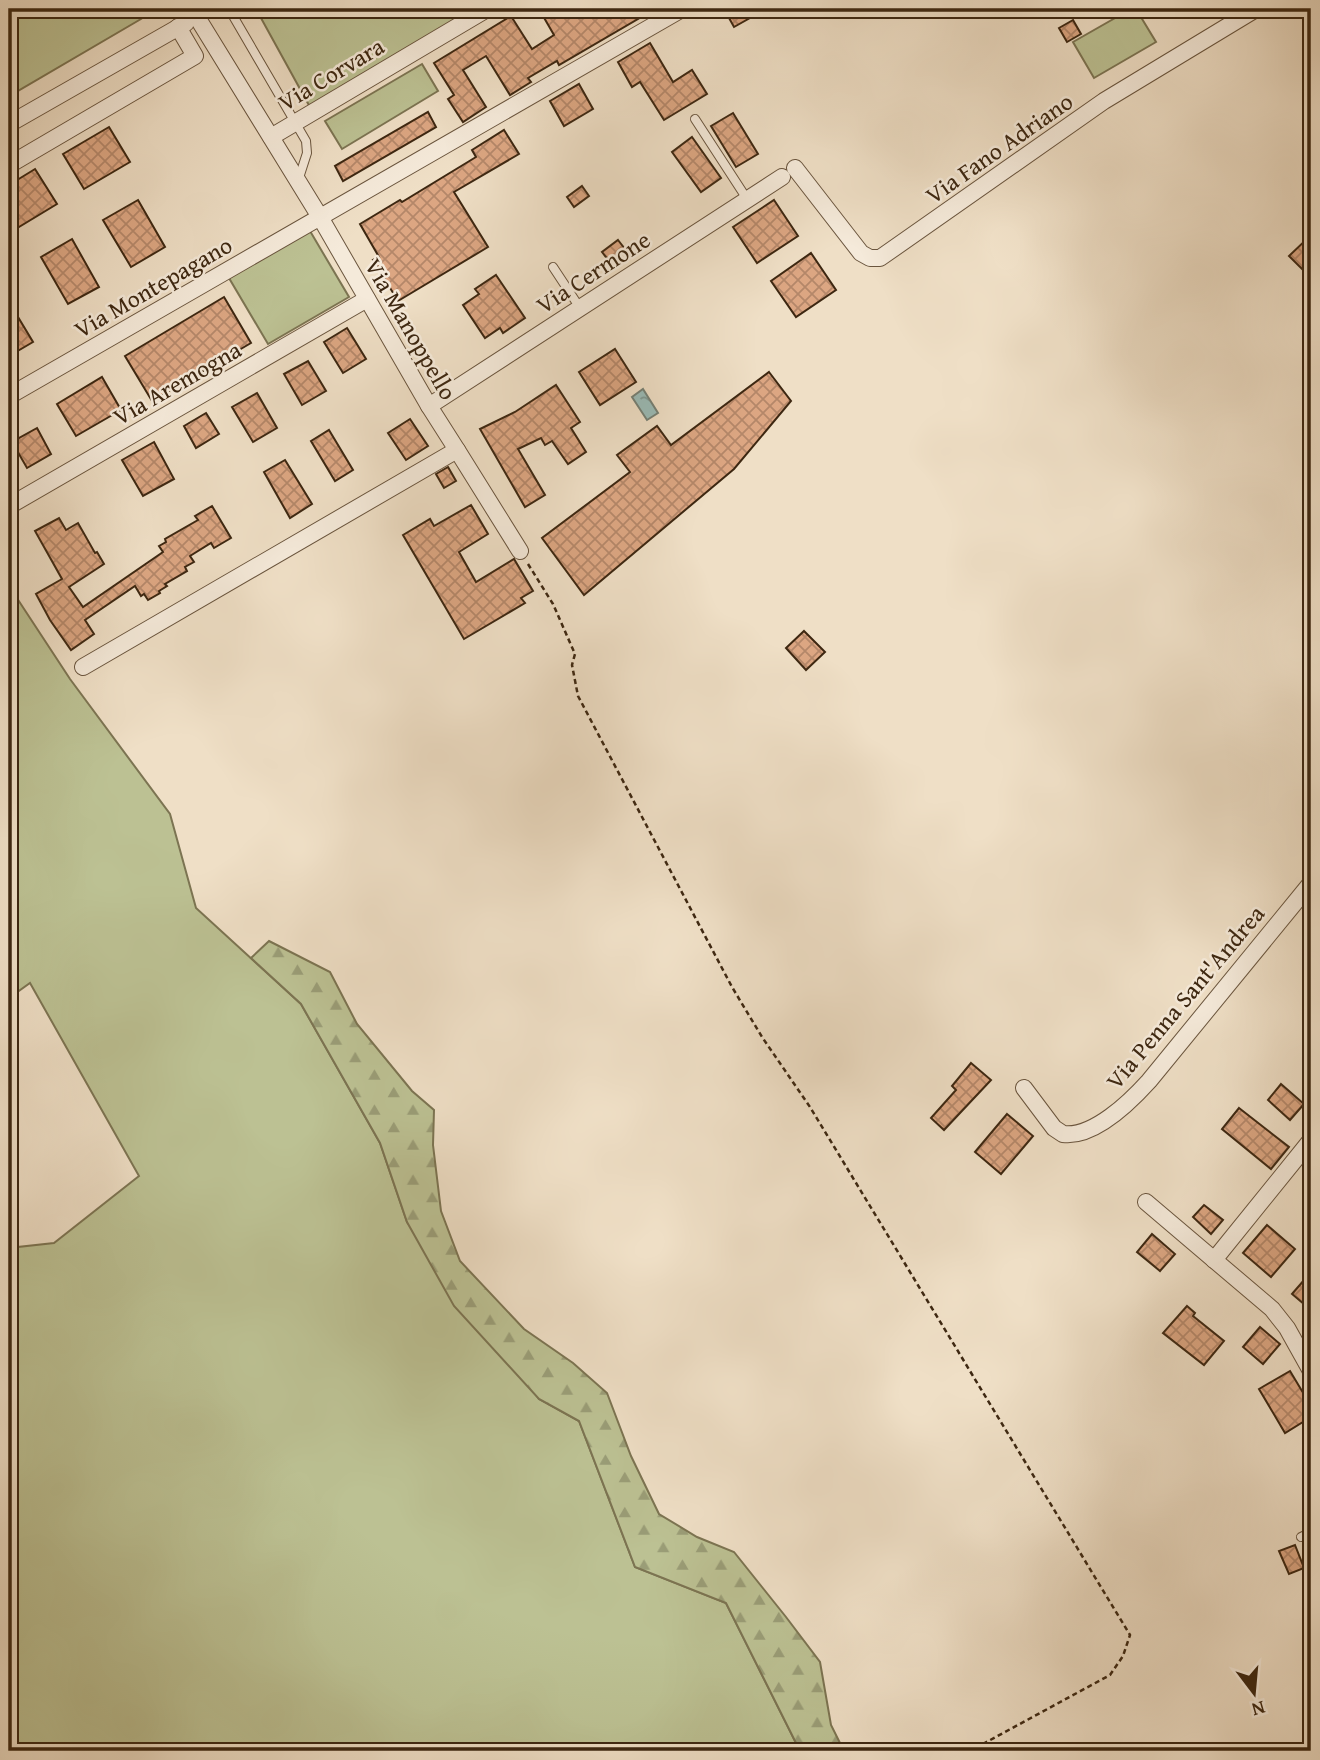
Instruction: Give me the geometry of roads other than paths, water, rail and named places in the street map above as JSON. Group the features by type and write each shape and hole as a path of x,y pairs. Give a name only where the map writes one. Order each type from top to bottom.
{"street":[{"name":"Via Corvara","path":"271,137 487,9"},
{"path":"320,218 682,9"},
{"name":"Via Fano Adriano","path":"788,172 861,253 870,258 880,258 1104,101 1256,9"},
{"path":"9,124 178,27 200,11"},
{"name":"Via Manoppello","path":"200,11 215,46 298,181 429,405 520,551"},
{"path":"178,27 195,56"},
{"path":"9,165 215,46"},
{"name":"Via Cermone","path":"429,405 788,172"},
{"name":"Via Montepagano","path":"9,396 320,218"},
{"name":"Via Aremogna","path":"9,506 368,299"},
{"path":"83,667 457,450"},
{"name":"Via Penna Sant'Andrea","path":"1024,1088 1054,1128 1063,1134 1082,1132 1118,1111 1149,1081 1311,883"},
{"path":"1214,1260 1311,1140"},
{"path":"1146,1202 1272,1309 1287,1328 1311,1371"}],"lane":[{"path":"229,9 296,122 308,148 298,181"},
{"path":"695,119 747,199"},
{"path":"553,267 579,308"},
{"path":"1301,1537 1311,1532"}],"water":[{"path":"643,389 658,413 647,420 632,397"}]}
